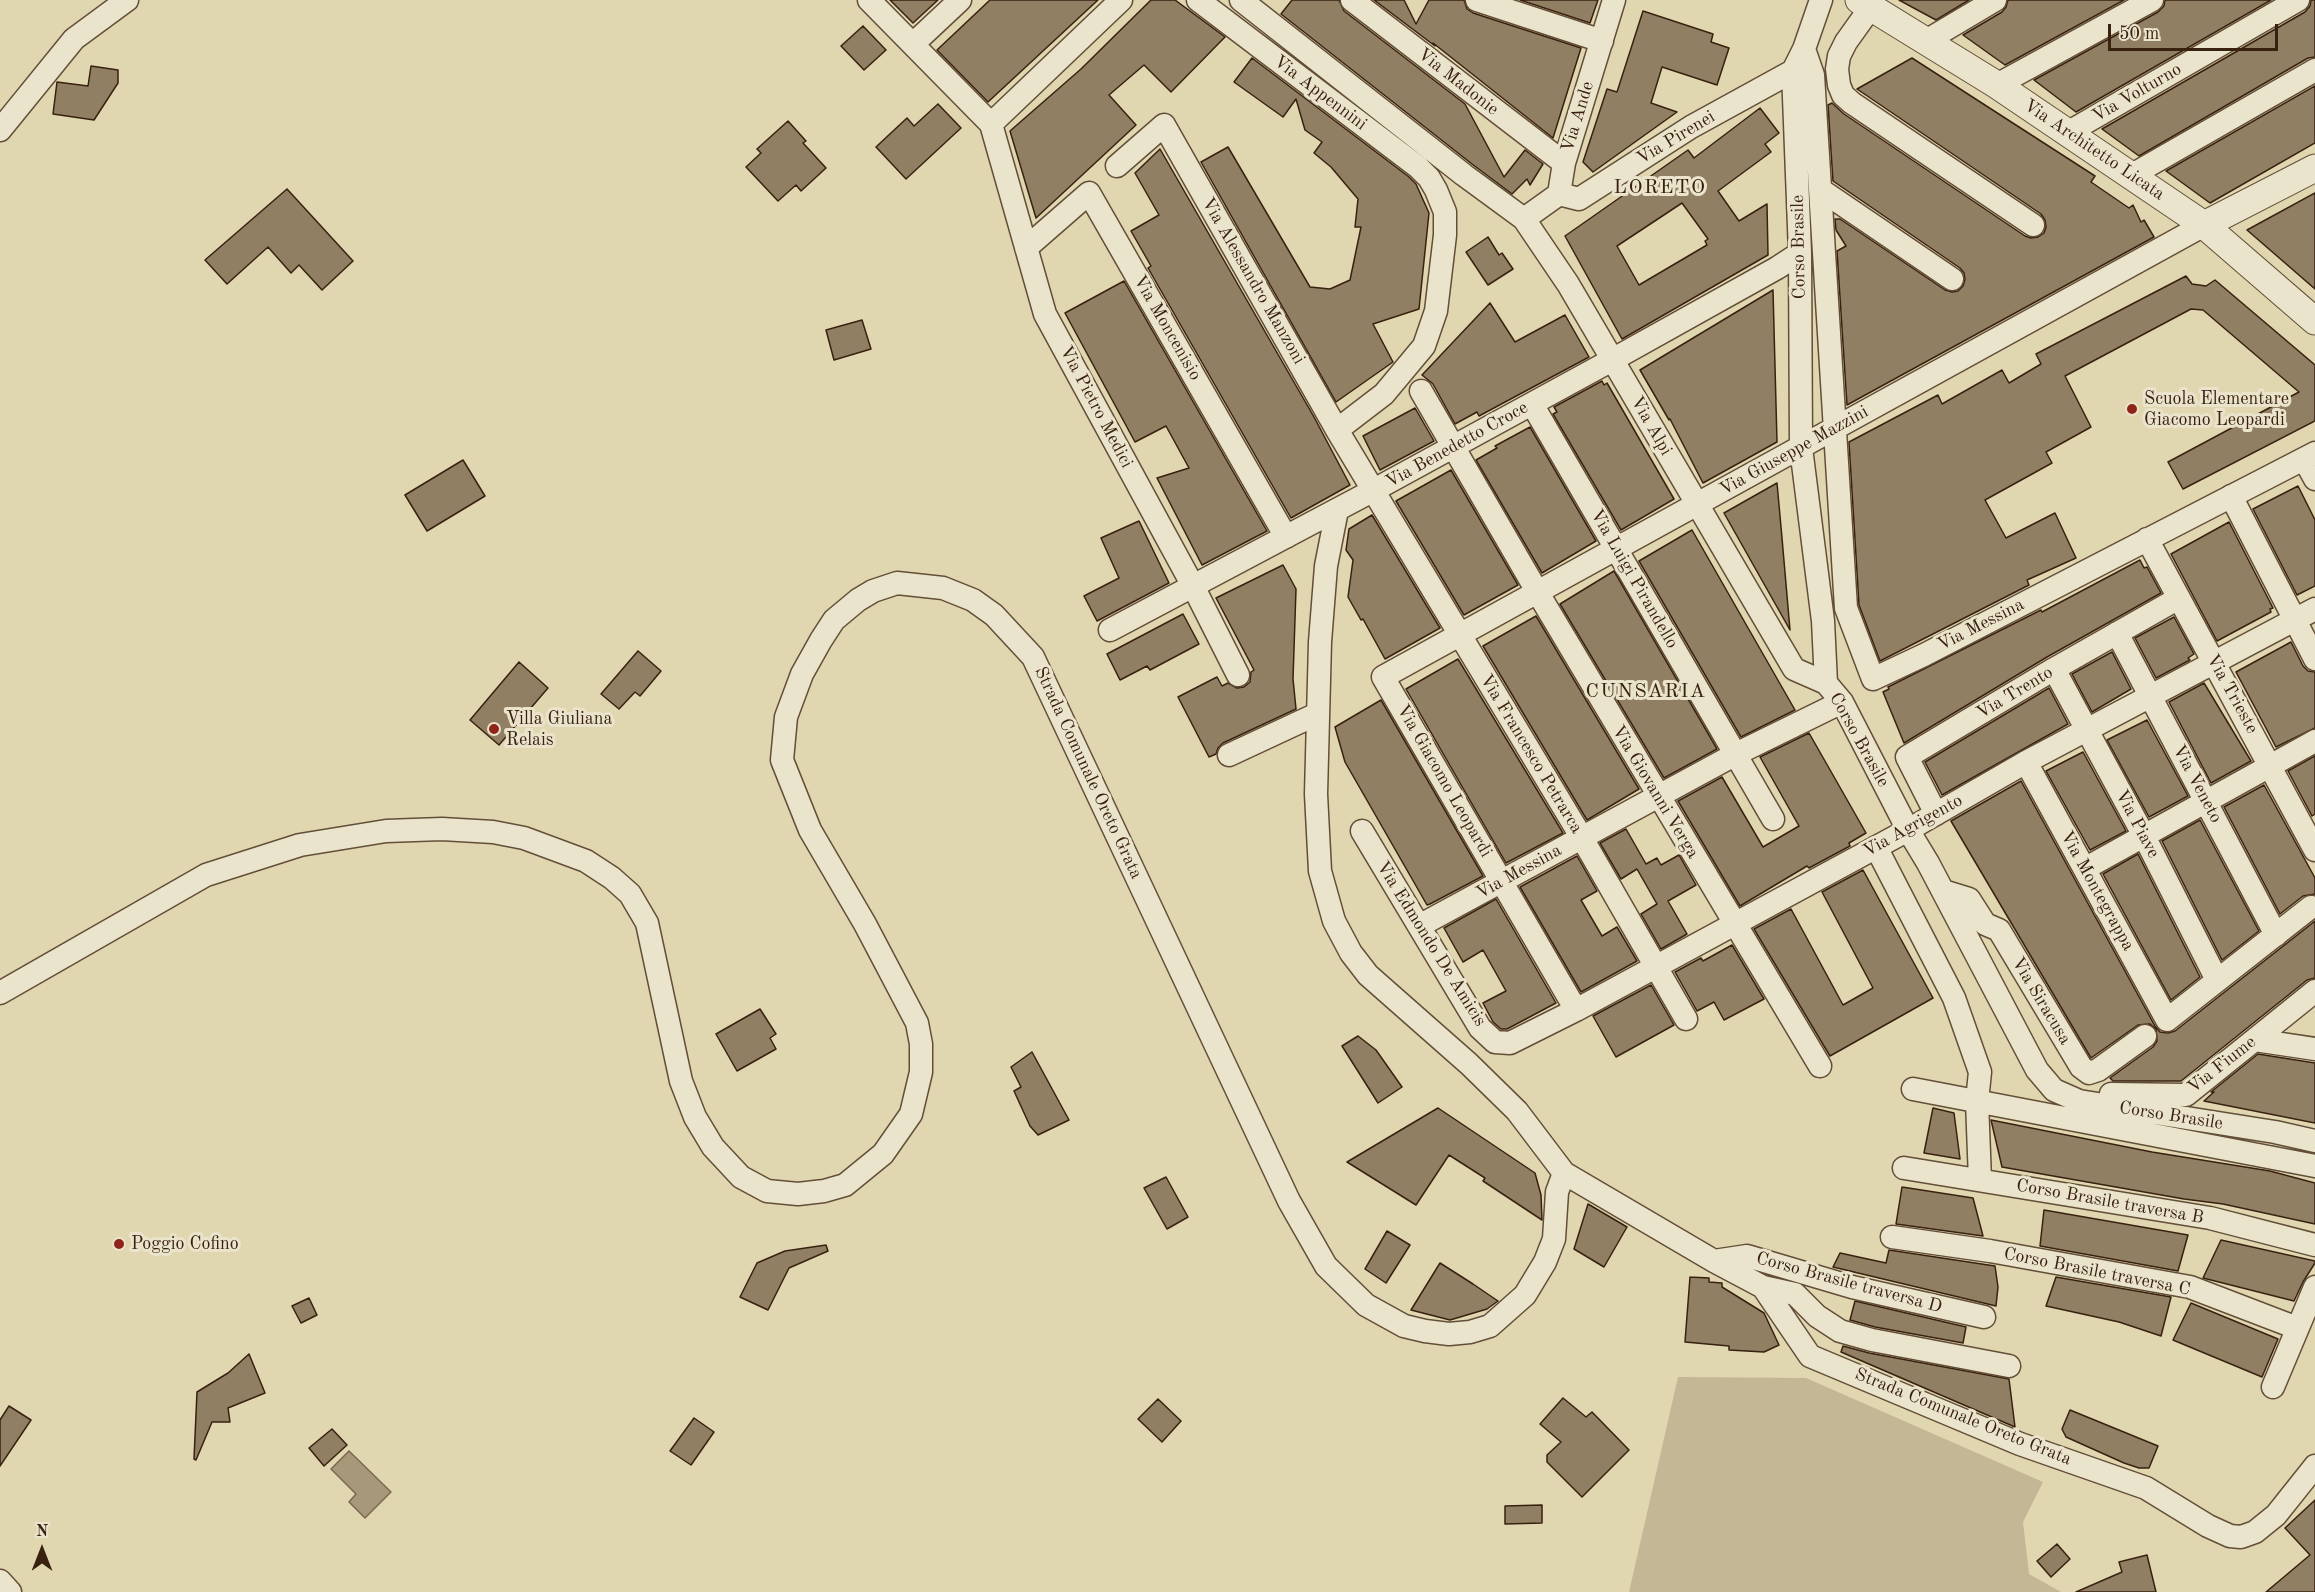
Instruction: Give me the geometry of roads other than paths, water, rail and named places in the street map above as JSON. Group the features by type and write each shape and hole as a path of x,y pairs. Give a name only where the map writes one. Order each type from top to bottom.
{"street":[{"path":"0,130 74,39 128,0"},
{"path":"869,0 991,124 1121,0"},
{"path":"913,45 960,0"},
{"name":"Via Appennini","path":"1198,0 1418,167 1429,178 1445,212 1445,235 1436,311 1424,346 1384,394 1337,430"},
{"name":"Via Appennini","path":"1241,0 1464,175"},
{"name":"Via Madonie","path":"1352,0 1564,163"},
{"path":"1477,0 1602,41"},
{"name":"Via Ande","path":"1559,194 1564,163 1614,0"},
{"name":"Corso Brasile","path":"1821,0 1794,71 1800,254 1801,448 1823,621 1826,683 1842,702 2037,1070 2054,1090 2079,1101 2275,1132 2315,1141"},
{"path":"1926,41 1995,0"},
{"path":"1997,86 2152,0"},
{"name":"Via Volturno","path":"2069,132 2298,0"},
{"path":"1865,3 1839,56 1837,69 1839,85 1844,95 1852,103 2033,225"},
{"name":"Via Architetto Licata","path":"1865,3 2069,132 2204,225 2315,321"},
{"name":"Corso Brasile","path":"1804,49 1813,75 1834,429"},
{"path":"2132,175 2315,70"},
{"name":"Via Pirenei","path":"1559,194 1579,199 1691,127 1794,71"},
{"name":"Via Pietro Medici","path":"991,124 1046,314 1193,586 1238,675"},
{"name":"Via Alessandro Manzoni","path":"1117,166 1164,124 1337,430 1374,490"},
{"path":"2204,225 2315,168"},
{"name":"Via Alpi","path":"1464,175 1524,219 1568,284 1794,669 1826,683"},
{"path":"1821,190 1952,279"},
{"name":"Via Moncenisio","path":"1026,248 1089,193 1286,537"},
{"path":"1524,219 1559,194"},
{"name":"Via Giuseppe Mazzini","path":"1383,677 2204,225"},
{"name":"Via Benedetto Croce","path":"1110,630 1532,404 1800,254"},
{"name":"Via Giovanni Verga","path":"1420,391 1820,1066"},
{"name":"Via Luigi Pirandello","path":"1532,404 1773,819"},
{"name":"Via Messina","path":"1834,429 1846,608 1873,679 1924,655 2309,456"},
{"path":"2309,456 2315,479"},
{"name":"Via Francesco Petrarca","path":"1374,490 1582,838 1686,1019"},
{"path":"2231,496 2315,659"},
{"path":"1337,510 1326,566 1317,714 1316,794 1320,871 1334,921 1345,942 1368,975 1469,1064 1517,1111 1564,1173"},
{"name":"Via Trieste","path":"2147,539 2315,850"},
{"name":"Strada Comunale Oreto Grata","path":"0,993 206,875 300,845 386,831 430,829 493,832 524,838 586,861 612,878 630,894 646,923 681,1081 695,1117 713,1147 741,1177 767,1191 798,1194 824,1191 845,1185 884,1154 911,1114 921,1072 921,1044 917,1023 865,924 810,830 782,760 786,717 802,674 821,640 834,620 858,600 873,591 897,583 943,588 973,600 994,615 1033,657 1289,1201 1326,1266 1366,1305 1404,1326 1425,1331 1449,1334 1470,1332 1490,1326 1525,1295 1545,1262 1554,1239 1557,1192 1564,1173 1714,1262 1763,1287 1810,1356 2020,1444 2146,1488 2208,1526 2230,1536 2241,1537 2255,1532 2276,1515 2314,1471"},
{"name":"Via Trento","path":"1936,814 1907,757 2179,598"},
{"name":"Via Agrigento","path":"1510,1043 1576,1010 1908,830 2026,762 2315,609"},
{"name":"Via Veneto","path":"2117,633 2276,935"},
{"name":"Via Piave","path":"2054,669 2144,836 2217,980"},
{"name":"Via Giacomo Leopardi","path":"1383,677 1576,1010"},
{"name":"Via Messina","path":"1419,926 1736,754 1842,702"},
{"path":"1229,755 1317,714"},
{"path":"2086,868 2315,741"},
{"name":"Via Montegrappa","path":"2026,762 2086,868 2167,1020 2217,980"},
{"name":"Via Edmondo De Amicis","path":"1362,831 1480,1028 1495,1042 1510,1043"},
{"path":"1876,847 1957,1008 1980,1072 1977,1101 1980,1180"},
{"name":"Via Siracusa","path":"1943,891 1969,899 1985,924 1999,930 2081,1067 2089,1073 2098,1070 2145,1036"},
{"path":"2217,980 2311,907"},
{"name":"Via Fiume","path":"2079,1101 2088,1095 2102,1093 2186,1095 2315,991"},
{"path":"2255,1040 2315,1049"},
{"name":"Corso Brasile","path":"1913,1089 2315,1166"},
{"name":"Corso Brasile traversa B","path":"1904,1167 2210,1218 2315,1245"},
{"name":"Corso Brasile traversa C","path":"1892,1237 1990,1251 2190,1287 2297,1328"},
{"name":"Corso Brasile traversa D","path":"1714,1262 1747,1256 1852,1287 1984,1317"},
{"path":"1763,1287 1795,1294 1817,1316 1840,1331 1872,1340 2009,1366"},
{"path":"2273,1387 2315,1287"},
{"path":"0,1581 10,1592"}],"place":[{"name":"Scuola Elementare Giacomo Leopardi","path":"2132,409"},
{"name":"Villa Giuliana Relais","path":"494,729"},
{"name":"Poggio Cofino","path":"119,1244"}],"district":[{"name":"LORETO","path":"1660,188"},
{"name":"CUNSARIA","path":"1646,692"}]}
